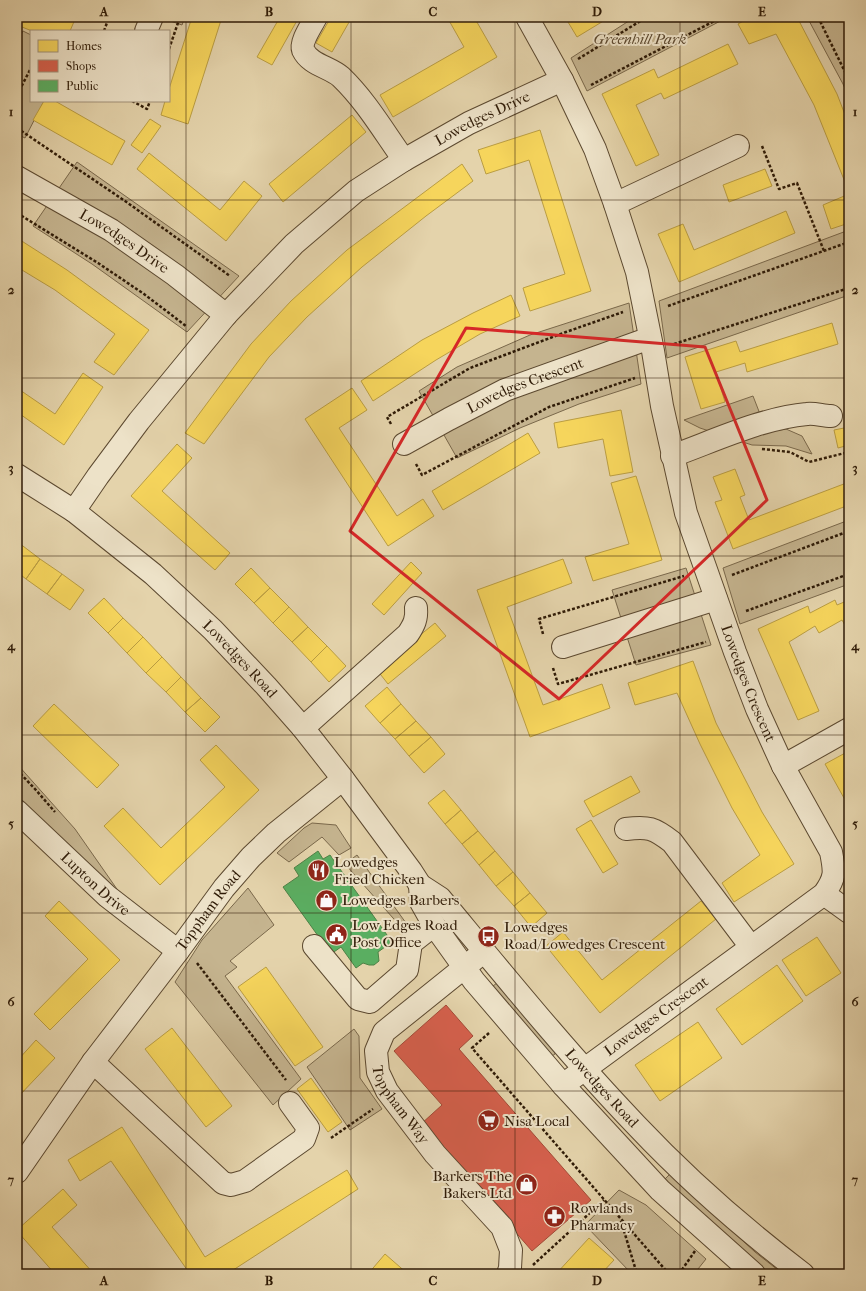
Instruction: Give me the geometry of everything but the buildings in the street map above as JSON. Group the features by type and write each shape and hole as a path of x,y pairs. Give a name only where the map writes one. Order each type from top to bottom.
{"street":[{"path":"146,30 152,17"},
{"path":"316,17 303,42 303,50 309,58 339,75 356,93 404,160"},
{"name":"Lowedges Crescent","path":"527,17 563,82 595,149 615,204 637,272 652,344 672,456 686,513 723,620 757,709 783,766 832,852 834,867 832,881 824,894 563,1085"},
{"name":"Lowedges Drive","path":"74,511 139,421 226,315 294,244 356,191 404,160 469,123 563,82"},
{"path":"615,204 738,146"},
{"name":"Lowedges Drive","path":"17,177 110,230 175,275 226,315"},
{"name":"Lowedges Crescent","path":"404,444 448,419 505,390 652,344"},
{"path":"672,456 769,422 808,414 831,416"},
{"name":"Lowedges Road","path":"17,475 74,511 153,574 213,630 303,728 343,778 420,885 440,898 584,1069 636,1125 680,1169 771,1249 803,1274"},
{"path":"563,647 713,591"},
{"path":"303,728 408,634 414,626 417,615 416,608"},
{"path":"783,766 849,729"},
{"name":"Toppham Road","path":"17,1172 93,1062 181,948 224,888 251,857 276,833 343,778"},
{"name":"Lupton Drive","path":"17,811 107,896 181,948"},
{"path":"626,829 643,827 659,832 672,842 751,947"},
{"name":"Lowedges Road","path":"420,885 421,902 434,926 464,968 563,1085 660,1190 754,1274"},
{"path":"824,894 849,912"},
{"path":"314,946 358,999 370,1002 407,970 411,943 434,926"},
{"name":"Toppham Way","path":"484,951 384,1032 376,1051 378,1072 391,1097 434,1154 502,1227 511,1250 510,1268 508,1274"},
{"path":"93,1062 222,1183 231,1185 245,1181 304,1139 308,1128 290,1102"}],"path":[{"path":"104,30 109,17"},
{"path":"170,45 180,17"},
{"path":"563,82 647,17"},
{"path":"563,82 722,17"},
{"path":"818,17 849,80"},
{"path":"17,95 30,70"},
{"path":"134,102 147,109 150,102"},
{"path":"17,128 126,201 250,290"},
{"path":"738,146 759,138 779,189 797,182 824,251"},
{"path":"17,213 98,263 144,294 205,341"},
{"path":"646,314 849,242"},
{"path":"652,344 849,288"},
{"path":"756,449 790,452 809,462 849,452"},
{"path":"713,591 849,531"},
{"path":"723,620 849,574"},
{"path":"181,948 292,1088 290,1102"},
{"path":"506,1018 472,1048 669,1274"},
{"path":"306,1135 330,1138 391,1097"},
{"path":"529,1269 604,1200"},
{"path":"620,1219 637,1274"}],"highlighted area":[{"path":"466,328 705,347 767,500 559,699 350,531"}],"green space":[{"path":"159,17 185,17 182,25"},
{"name":"Greenhill Park","path":"635,17 728,17 587,91 571,58"},
{"path":"807,17 849,17 849,98 843,84"},
{"path":"23,31 30,34 30,102 43,102 25,138 17,134 17,42"},
{"path":"77,162 239,276 187,332 92,264 33,226"},
{"path":"849,230 849,295 667,358 659,301"},
{"path":"629,303 641,384 579,404 520,428 457,458 419,391 457,367 530,335"},
{"path":"753,396 767,432 786,429 802,436 812,454 786,446 752,445 700,428 684,420"},
{"path":"849,520 849,584 740,624 723,568"},
{"path":"686,568 711,645 636,665 612,590"},
{"path":"17,764 75,829 119,892 17,796"},
{"path":"312,823 336,825 351,848 339,855 322,837 289,862 277,853 304,828"},
{"path":"357,855 406,923 401,927 345,864"},
{"path":"248,888 274,925 230,961 237,967 225,976 301,1079 273,1105 175,982 202,940"},
{"path":"497,983 555,1051 555,1054 552,1056 494,988 493,986"},
{"path":"354,1029 359,1036 360,1078 382,1109 350,1130 307,1067"},
{"path":"670,1174 755,1252 783,1274 771,1274 755,1263 664,1180"},
{"path":"619,1190 646,1205 706,1259 694,1274 628,1274 630,1272 585,1225"}],"place":[{"name":"Lowedges Fried Chicken","path":"319,871"},
{"name":"Lowedges Barbers","path":"327,900"},
{"name":"Low Edges Road Post Office","path":"336,934"},
{"name":"Lowedges Road/Lowedges Crescent","path":"488,936"},
{"name":"Nisa Local","path":"489,1121"},
{"name":"Barkers The Bakers Ltd","path":"527,1185"},
{"name":"Rowlands Pharmacy","path":"554,1217"}]}
